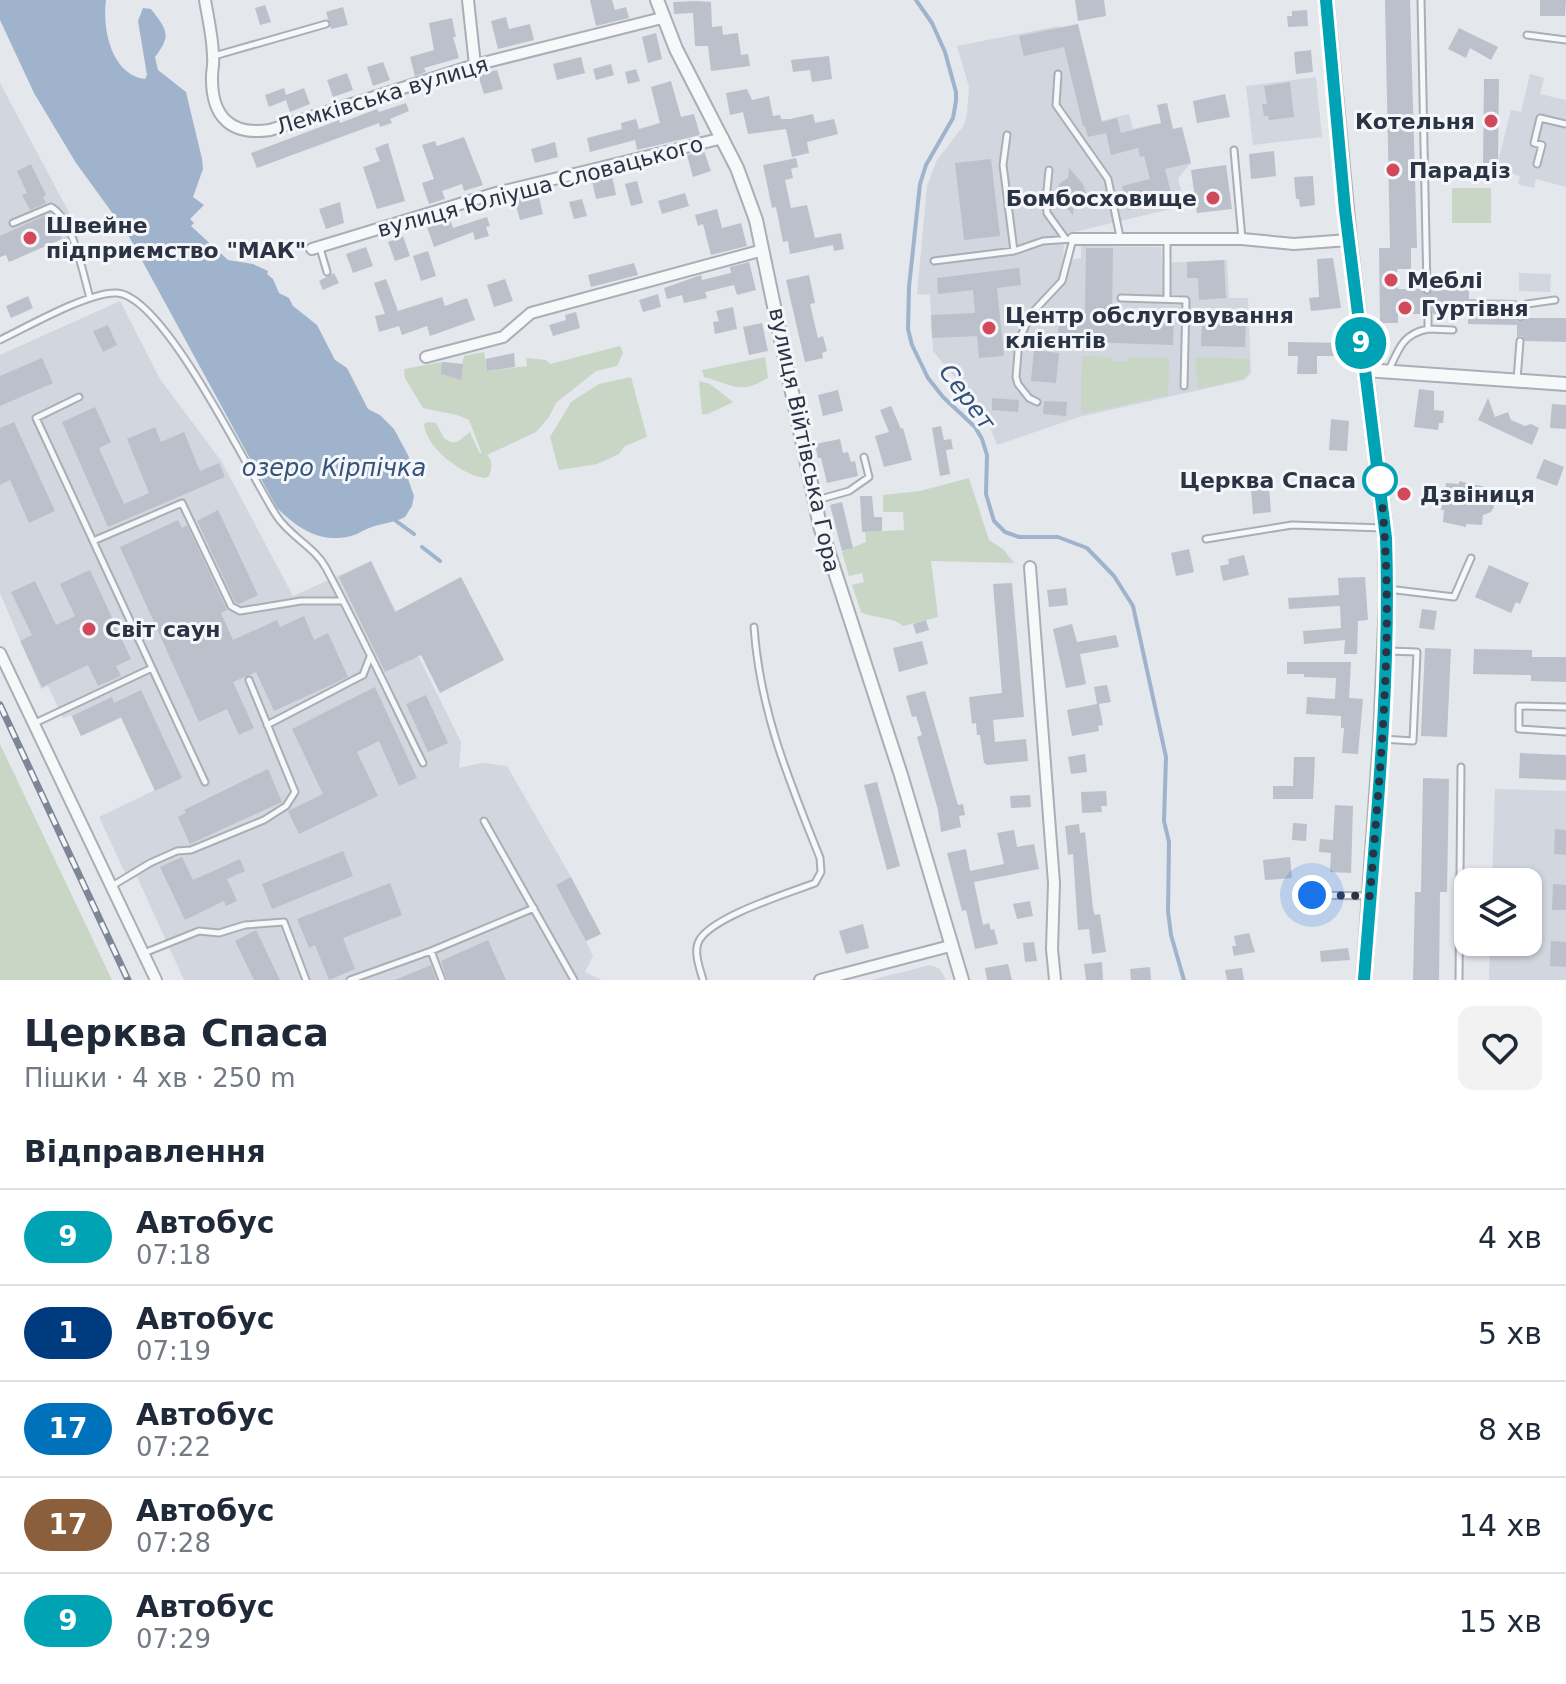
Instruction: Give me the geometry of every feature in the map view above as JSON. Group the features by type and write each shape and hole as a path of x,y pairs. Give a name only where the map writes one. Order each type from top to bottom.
{"main road":[{"path":"1326,0 1349,240 1385,528 1387,588 1381,739 1364,980"}],"street":[{"name":"Лемківська вулиця","path":"205,0 214,56 211,79 218,112 226,123 252,133 475,65 662,18"},
{"path":"468,0 475,65"},
{"name":"вулиця Війтівська Гора","path":"657,0 662,18 723,138 749,198 829,558 901,775 962,980"},
{"name":"вулиця Юліуша Словацького","path":"316,248 496,193 723,138"},
{"path":"1069,239 1242,239 1294,244 1349,240"},
{"path":"426,357 503,337 531,313 763,250"},
{"path":"1365,370 1566,384"},
{"path":"1030,567 1054,883 1052,949 1055,980"},
{"path":"0,653 156,980"},
{"path":"820,980 950,946"}],"lane":[{"path":"1421,0 1427,290"},
{"path":"214,56 326,24"},
{"path":"1527,35 1566,40"},
{"path":"1058,74 1056,105 1108,179 1120,238"},
{"path":"1537,164 1542,145 1534,143 1540,118 1566,124"},
{"path":"1007,135 1003,165 1014,251"},
{"path":"1234,150 1242,239"},
{"path":"1037,402 1029,398 1018,384 1019,340 1031,314 1062,281 1069,239 1047,213 1049,170"},
{"path":"13,223 51,207 59,212 70,233 90,298"},
{"path":"1167,238 1167,299"},
{"path":"934,261 1014,251 1043,241 1069,239"},
{"path":"316,248 327,272"},
{"path":"0,340 90,298 117,292 130,296 155,315 194,373 278,518 325,565 423,763"},
{"path":"1121,298 1186,300 1184,386"},
{"path":"1520,317 1527,304 1555,300"},
{"path":"1428,314 1428,329"},
{"path":"1389,371 1400,346 1414,332 1453,330"},
{"path":"1517,381 1520,341"},
{"path":"79,397 36,418 205,782"},
{"path":"815,500 849,491 869,477 864,457"},
{"path":"93,541 182,503 231,606 240,611 301,601 341,601"},
{"path":"1206,539 1292,525 1385,528"},
{"path":"1387,588 1454,597 1471,558"},
{"path":"703,980 697,944 705,931 738,912 815,883 821,872 820,858 777,750 757,670 754,627"},
{"path":"1381,739 1413,741 1415,717 1417,652 1385,651"},
{"path":"267,725 363,675 370,656"},
{"path":"35,723 152,668"},
{"path":"111,886 150,863 264,820 286,806 295,792 249,680"},
{"path":"1566,707 1519,706 1519,729 1566,732"},
{"path":"1459,980 1461,767"},
{"path":"484,821 574,980"},
{"path":"1312,895 1370,896"},
{"path":"350,980 431,951 534,908"},
{"path":"143,953 199,931 219,933 245,925 284,922 306,980"},
{"path":"431,951 442,980"}],"shaded area":[{"path":"1059,26 1101,121 1129,114 1133,129 1154,124 1160,149 1186,143 1191,163 1178,178 1183,197 1173,200 1175,208 1057,236 1057,241 1064,242 1063,261 1081,258 1081,246 1161,247 1162,263 1227,260 1229,298 1248,298 1251,373 1244,380 1079,417 997,445 984,412 933,351 930,295 917,294 927,186 937,160 964,125 967,114 969,87 957,46"},
{"path":"1530,74 1544,78 1540,94 1566,100 1566,187 1536,179 1534,188 1518,184 1520,176 1496,170 1511,110 1521,112"},
{"path":"1316,77 1322,137 1253,145 1246,86"},
{"path":"0,83 81,235 67,241 61,239 9,262 6,255 0,257"},
{"path":"1519,273 1551,274 1550,292 1519,291"},
{"path":"120,301 160,379 222,462 293,596 371,561 461,742 459,768 482,763 507,766 601,934 586,941 593,956 585,972 602,980 184,980 134,870 125,873 99,817 155,790 121,718 81,736 71,715 63,718 48,686 41,689 0,593 0,355"},
{"path":"1495,789 1566,791 1566,980 1489,980 1490,956 1542,956 1542,868 1492,868"},
{"path":"930,965 940,969 946,980 871,980"}],"green space":[{"path":"1452,188 1491,188 1491,223 1452,223"},
{"path":"620,346 623,353 617,366 596,371 556,403 536,432 487,455 491,468 489,476 485,478 466,472 447,459 431,442 424,424 436,423 444,438 452,442 470,432 482,454 469,420 423,408 405,378 404,369 442,362 462,364 464,356 484,352 488,371 527,366 526,358 546,360 550,364"},
{"path":"1082,356 1111,357 1112,361 1128,361 1129,357 1169,358 1168,395 1081,414"},
{"path":"765,357 768,378 750,386 736,387 704,377 702,370"},
{"path":"1195,357 1249,359 1249,372 1243,379 1198,389"},
{"path":"631,377 647,437 625,446 619,454 597,464 559,470 550,437 571,402 599,384"},
{"path":"699,381 710,384 733,402 702,414"},
{"path":"969,478 989,540 1004,550 1014,563 931,561 938,617 903,626 861,612 852,585 864,582 862,573 849,576 842,552 866,542 865,532 904,530 903,512 883,512 883,495 920,491"},
{"path":"0,744 112,980 0,980"}],"water":[{"name":"озеро Кірпічка","path":"0,0 106,0 106,24 111,48 124,69 133,76 145,79 147,75 138,21 143,8 151,9 165,33 164,43 155,57 158,70 186,92 202,159 203,169 193,197 204,205 190,219 194,223 191,226 228,260 253,264 268,271 279,293 289,298 293,306 317,325 335,360 347,368 368,409 380,415 394,429 409,457 407,476 414,496 405,517 351,536 330,538 301,528 277,508 127,233 76,163 34,93 0,20"}],"building":[{"path":"590,0 612,0 615,10 626,7 629,18 596,26"},
{"path":"1075,0 1104,0 1106,16 1078,21"},
{"path":"1385,0 1410,0 1417,248 1411,248 1411,269 1397,269 1398,289 1421,289 1426,295 1432,290 1469,290 1469,299 1517,300 1515,318 1518,322 1526,318 1566,318 1566,342 1525,341 1522,336 1517,337 1517,325 1468,324 1468,315 1434,314 1429,309 1422,314 1398,314 1398,323 1380,323 1379,248 1390,248"},
{"path":"1540,0 1566,0 1565,16 1540,16"},
{"path":"673,2 711,2 712,27 722,26 723,35 738,33 741,55 748,54 750,66 711,71 708,46 695,46 693,13 674,14"},
{"path":"265,5 271,22 260,25 255,8"},
{"path":"343,7 348,25 331,29 326,12"},
{"path":"1307,10 1308,26 1288,27 1287,16 1292,16 1292,11"},
{"path":"506,17 509,29 530,24 534,40 498,49 491,21"},
{"path":"452,18 459,58 424,68 426,72 415,76 410,57 434,50 429,23"},
{"path":"1078,24 1102,122 1117,118 1121,133 1161,123 1157,105 1167,103 1173,129 1182,127 1191,163 1165,169 1173,200 1128,210 1122,186 1150,179 1144,156 1140,157 1138,148 1111,155 1106,133 1088,137 1064,47 1024,56 1019,36"},
{"path":"1459,28 1498,47 1491,60 1470,48 1466,58 1448,49"},
{"path":"656,33 662,59 648,63 642,37"},
{"path":"1311,50 1313,72 1296,74 1294,52"},
{"path":"829,56 832,79 812,82 810,70 793,72 791,60"},
{"path":"581,57 585,73 557,80 553,64"},
{"path":"383,62 390,80 373,86 367,67"},
{"path":"611,64 614,75 596,80 593,69"},
{"path":"636,69 640,81 628,84 625,72"},
{"path":"497,70 503,89 484,94 478,75"},
{"path":"347,73 353,90 333,97 327,80"},
{"name":"Котельня","path":"1484,79 1499,79 1498,163 1483,163"},
{"path":"671,81 681,117 694,114 700,135 637,150 635,140 590,152 587,138 622,129 621,123 636,119 639,129 660,123 651,87"},
{"path":"1290,82 1294,117 1269,120 1268,116 1264,116 1262,104 1267,104 1264,86"},
{"path":"284,88 286,95 304,88 310,104 290,112 286,100 269,107 265,95"},
{"path":"747,89 752,100 769,96 773,116 790,119 813,114 815,123 834,119 838,134 807,142 809,153 792,157 786,129 748,134 743,112 730,115 726,93"},
{"path":"1225,94 1230,117 1197,123 1193,101"},
{"path":"406,103 409,111 390,119 392,123 380,127 379,123 257,168 251,153 339,120 340,123 377,109 379,112"},
{"path":"464,137 483,185 464,191 462,184 442,191 445,199 429,204 422,183 434,179 422,145 435,141 437,146"},
{"path":"555,142 558,157 535,163 531,149"},
{"path":"388,143 405,201 377,209 363,167 380,161 375,148"},
{"path":"704,151 711,171 693,177 687,155"},
{"path":"1274,151 1276,176 1251,179 1249,154"},
{"path":"796,158 798,167 791,169 793,178 785,180 791,208 807,205 815,238 841,233 844,249 834,251 833,245 790,254 788,241 783,242 763,165"},
{"path":"991,159 1000,236 964,240 955,163"},
{"path":"31,164 46,195 43,197 46,203 30,210 22,195 27,193 17,171"},
{"name":"Бомбосховище","path":"1226,165 1232,209 1197,213 1191,170"},
{"path":"1069,168 1083,184 1086,193 1082,201 1074,206 1073,215 1059,200 1057,191 1060,183 1068,178"},
{"path":"612,176 616,195 596,199 592,181"},
{"path":"1313,176 1315,205 1300,207 1294,177"},
{"path":"637,181 643,203 631,206 625,184"},
{"path":"538,193 543,214 520,220 514,199"},
{"path":"685,193 689,206 662,214 658,201"},
{"path":"582,199 587,216 574,219 569,202"},
{"path":"340,202 344,223 326,229 319,209"},
{"path":"717,209 722,228 741,223 747,246 711,255 703,224 698,226 695,215"},
{"name":"Швейне підприємство \"МАК\"","path":"50,213 62,239 9,262 6,255 0,257 0,236"},
{"path":"487,217 489,236 475,240 473,232 434,247 427,227 450,219 453,228"},
{"path":"403,236 410,256 395,261 388,242"},
{"path":"366,247 373,266 353,273 346,254"},
{"path":"1086,248 1113,248 1112,317 1174,318 1173,345 1085,342 1085,337 1058,337 1059,314 1085,314"},
{"path":"428,251 436,276 421,281 413,256"},
{"path":"1333,258 1341,308 1311,311 1309,298 1319,297 1317,259"},
{"path":"1224,260 1226,298 1199,300 1198,278 1187,278 1187,262"},
{"path":"749,262 756,290 737,295 734,285 705,292 707,298 684,303 682,295 667,299 664,288 701,275 702,280 731,273 730,267"},
{"path":"634,263 638,275 591,287 588,275"},
{"path":"1019,268 1021,285 997,288 1004,356 979,358 977,336 932,338 931,315 975,313 973,290 938,294 937,278"},
{"path":"334,273 339,283 323,290 319,281"},
{"path":"809,275 815,303 810,304 818,338 823,336 827,351 822,353 823,358 805,362 786,280"},
{"path":"386,279 398,311 442,297 445,306 467,298 475,320 430,336 427,326 402,335 399,326 379,332 375,316 385,314 374,283"},
{"path":"505,279 513,301 494,307 487,285"},
{"path":"658,294 661,307 643,312 639,300"},
{"path":"28,296 33,308 11,318 6,306"},
{"path":"733,307 737,329 715,334 713,322 719,321 716,311"},
{"path":"576,312 580,328 553,336 549,325 566,320 565,315"},
{"path":"1202,319 1246,320 1245,347 1201,346"},
{"path":"762,323 768,351 749,355 743,327"},
{"path":"108,325 117,345 103,352 93,331"},
{"path":"1288,342 1345,343 1345,356 1317,356 1317,374 1297,374 1298,356 1288,356"},
{"path":"1034,350 1059,353 1056,383 1031,381"},
{"path":"514,353 515,367 487,371 486,359"},
{"path":"42,358 53,383 0,406 0,376"},
{"path":"442,362 463,364 461,380 441,374"},
{"path":"1419,389 1434,391 1434,410 1444,411 1443,423 1439,423 1438,430 1414,427"},
{"path":"838,390 843,411 823,416 818,395"},
{"path":"992,398 1019,400 1018,412 992,410"},
{"path":"1488,398 1495,417 1508,412 1511,420 1539,428 1532,445 1478,420"},
{"path":"1044,401 1067,402 1066,416 1043,414"},
{"path":"1552,404 1566,405 1566,429 1550,428"},
{"path":"891,406 903,428 912,460 884,467 875,436 889,432 880,410"},
{"path":"95,407 111,442 99,448 124,504 149,493 127,439 155,427 161,442 184,432 200,471 219,463 225,477 108,527 62,422"},
{"path":"1331,419 1349,421 1347,451 1329,450"},
{"path":"14,422 55,511 29,523 10,480 0,485 0,428"},
{"path":"941,426 944,440 951,439 953,449 946,450 950,474 940,476 932,428"},
{"path":"840,439 843,453 848,452 851,462 855,461 858,476 827,483 815,444"},
{"path":"1544,459 1564,467 1557,486 1536,478"},
{"path":"1274,476 1275,487 1269,488 1271,512 1253,514 1250,478"},
{"path":"1459,481 1485,487 1484,497 1492,501 1494,507 1483,515 1482,525 1466,524 1466,527 1443,522 1444,510 1441,510 1446,483 1459,484"},
{"path":"860,496 872,496 874,517 882,517 882,531 862,532"},
{"path":"842,502 853,548 842,551 830,505"},
{"path":"218,510 258,595 239,604 235,602 197,521"},
{"path":"178,520 182,528 187,525 227,610 221,613 233,640 277,620 280,627 304,616 314,640 328,633 348,677 274,711 256,672 233,682 254,728 239,735 227,709 199,722 120,547"},
{"path":"1189,549 1194,572 1176,576 1171,553"},
{"path":"1244,555 1249,575 1223,581 1220,566 1229,564 1228,559"},
{"path":"371,561 395,612 461,577 504,660 440,693 421,655 385,672 339,577"},
{"path":"1489,565 1529,583 1520,604 1516,602 1511,613 1475,597"},
{"path":"90,570 131,659 116,666 121,676 98,686 88,665 42,687 20,641 32,635 11,592 35,581 56,625 75,616 60,584"},
{"path":"1365,577 1368,620 1358,621 1357,654 1344,654 1345,640 1304,644 1303,631 1341,628 1340,606 1289,609 1288,598 1339,595 1338,578"},
{"path":"1012,583 1024,717 993,720 995,742 1026,739 1028,761 987,765 976,723 972,724 969,697 1002,693 993,584"},
{"path":"1066,588 1068,605 1049,607 1047,590"},
{"path":"1422,609 1437,611 1434,630 1419,628"},
{"path":"926,620 929,630 916,634 913,624"},
{"path":"1072,624 1077,642 1116,635 1119,647 1080,654 1086,684 1066,688 1053,629"},
{"path":"922,641 928,664 899,672 893,648"},
{"path":"1425,648 1451,649 1447,737 1421,736"},
{"path":"1474,649 1532,650 1532,657 1566,657 1566,682 1531,681 1531,675 1473,674"},
{"path":"1287,662 1351,662 1349,698 1363,699 1358,754 1342,753 1344,728 1341,728 1341,716 1306,714 1307,697 1335,699 1336,678 1287,674"},
{"path":"1107,685 1111,702 1099,704 1103,725 1098,726 1099,731 1072,736 1067,710 1097,704 1094,687"},
{"path":"375,687 417,778 399,786 379,741 357,752 378,796 299,834 288,811 323,794 292,729"},
{"path":"141,690 182,778 155,791 121,717 81,736 72,716 112,697 114,703"},
{"path":"925,691 958,805 963,804 965,815 959,816 961,827 941,832 938,810 917,737 922,735 916,716 912,717 906,696"},
{"path":"426,695 448,743 428,752 406,704"},
{"path":"1520,753 1566,755 1566,780 1519,778"},
{"path":"1085,754 1087,772 1071,774 1068,757"},
{"path":"1294,757 1315,757 1313,799 1273,799 1273,786 1293,786"},
{"path":"268,769 282,802 190,844 178,817 186,813 184,810"},
{"path":"1423,778 1449,779 1447,892 1440,892 1439,980 1413,980 1415,892 1421,892"},
{"path":"877,782 900,866 887,870 864,785"},
{"path":"1106,791 1107,806 1101,806 1102,812 1082,813 1081,792"},
{"path":"1030,795 1031,807 1011,808 1010,796"},
{"path":"1335,805 1353,806 1351,873 1330,872 1331,853 1319,852 1320,839 1333,840"},
{"path":"1293,823 1307,824 1306,841 1292,840"},
{"path":"1079,824 1080,833 1085,832 1093,909 1095,915 1100,914 1106,952 1092,954 1089,929 1078,930 1073,854 1068,855 1065,826"},
{"path":"1555,829 1566,830 1566,855 1554,854"},
{"path":"1014,830 1017,847 1034,844 1039,869 974,882 983,925 989,923 991,930 994,929 998,944 975,949 947,853 966,849 970,871 1004,864 997,833"},
{"path":"343,851 353,876 272,909 262,884"},
{"path":"182,857 193,880 240,859 245,871 227,879 237,901 226,906 224,901 185,920 160,867"},
{"path":"1290,857 1292,878 1265,880 1263,860"},
{"path":"571,877 601,934 586,941 556,885"},
{"path":"390,883 402,915 343,938 355,969 329,980 315,945 309,948 297,919"},
{"path":"1553,884 1566,885 1566,910 1552,910"},
{"path":"1030,901 1033,916 1017,919 1013,904"},
{"path":"863,924 869,948 846,954 839,931"},
{"path":"256,930 280,980 254,980 235,941"},
{"path":"1249,933 1255,952 1234,956 1234,936"},
{"path":"488,940 506,980 447,980 441,961"},
{"path":"1551,941 1566,942 1566,967 1550,966"},
{"path":"1034,942 1037,961 1025,962 1023,943"},
{"path":"1348,948 1350,960 1321,962 1320,951"},
{"path":"1102,962 1103,980 1086,980 1084,964"},
{"path":"1008,964 1012,980 987,980 985,968"},
{"path":"431,965 436,980 395,980"},
{"path":"1150,967 1151,980 1131,980 1130,969"},
{"path":"1242,968 1244,980 1227,980 1225,970"}],"waterway":[{"name":"Серет","path":"916,0 932,23 945,52 956,101 953,118 926,165 920,184 909,287 908,329 912,345 928,378 975,427 982,439 987,455 986,494 994,521 1005,532 1019,537 1058,537 1087,548 1114,576 1133,606 1166,757 1164,821 1169,842 1168,911 1171,935 1184,980"},
{"path":"396,521 414,534"},
{"path":"422,547 440,561"}],"railway":[{"path":"0,705 128,980"}],"bus line":[{"name":"9","path":"1326,0 1345,210 1386,538 1383,695 1364,980"}],"place":[{"name":"Котельня","path":"1491,121"},
{"name":"Парадіз","path":"1393,170"},
{"name":"Бомбосховище","path":"1213,198"},
{"name":"Швейне підприємство \"МАК\"","path":"30,238"},
{"name":"Меблі","path":"1391,280"},
{"name":"Гуртівня","path":"1405,308"},
{"name":"Центр обслуговування клієнтів","path":"989,328"},
{"name":"Церква Спаса","path":"1380,480"},
{"name":"Дзвіниця","path":"1404,494"},
{"name":"Світ саун","path":"89,629"}],"route":[{"path":"1312,895 1370,896 1387,602 1386,538 1378,467 1380,480"}]}
